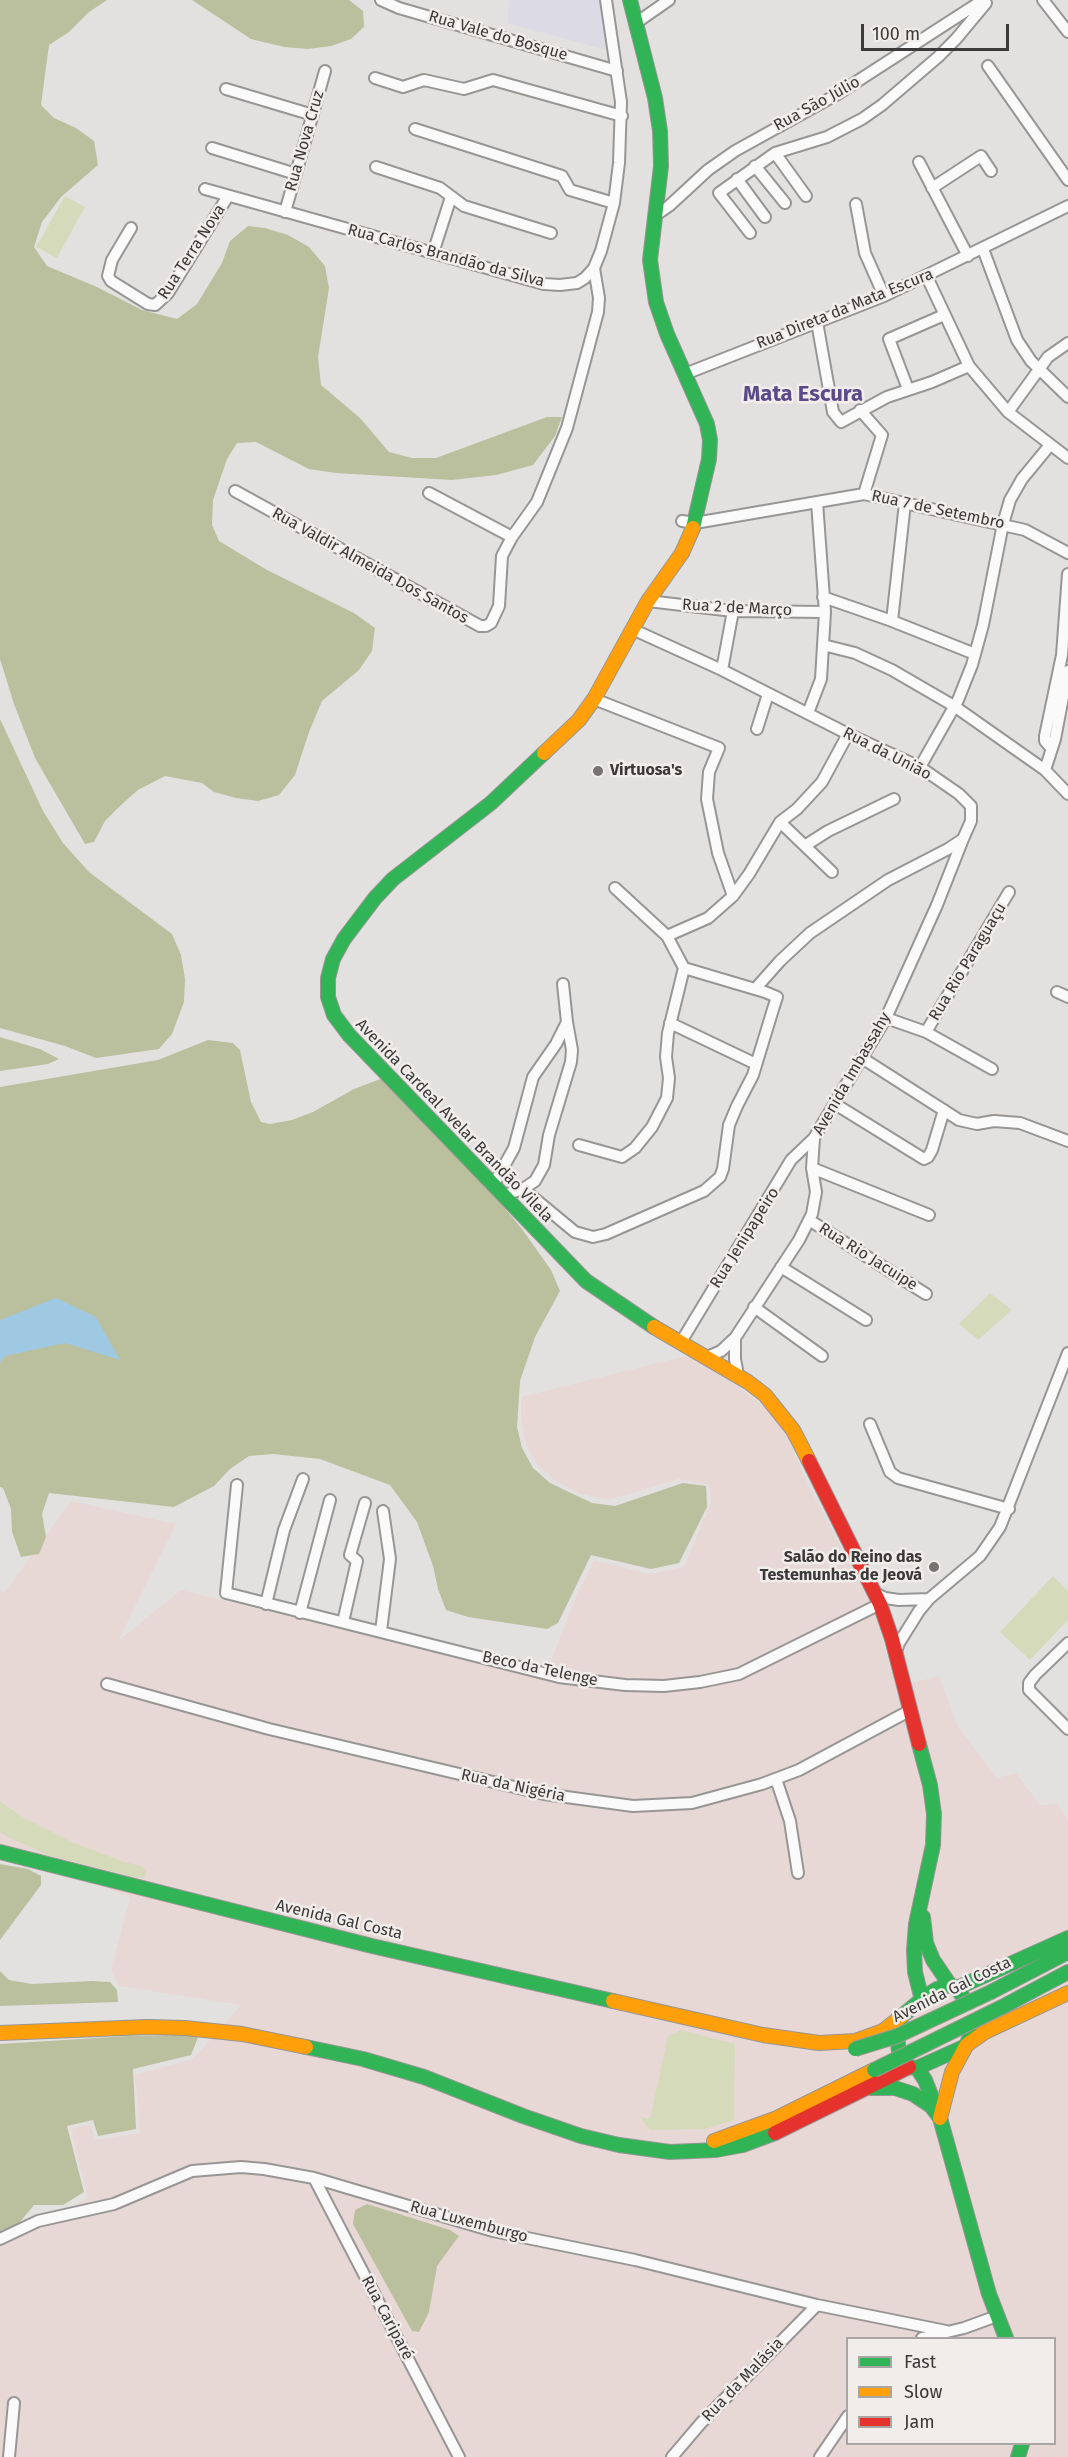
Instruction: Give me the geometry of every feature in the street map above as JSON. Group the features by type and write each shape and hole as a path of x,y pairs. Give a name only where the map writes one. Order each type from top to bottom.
{"main road":[{"name":"Avenida Cardeal Avelar Brandão Vilela","path":"630,0 655,98 660,132 662,166 650,260 656,302 667,333 707,424 710,440 709,459 689,522 682,553 648,601 594,699 564,736 491,803 393,879 356,923 336,952 330,968 328,997 340,1024 586,1281 612,1301 738,1375 765,1395 793,1430 878,1599 930,1785 934,1814 933,1845 916,1924 914,1950 915,1972 922,2000"},
{"name":"Avenida Gal Costa","path":"0,1852 229,1911 763,2036 828,2043 871,2037 937,1989 954,1987 1068,1938"},
{"name":"Avenida Cardeal Avelar Brandão Vilela","path":"921,1908 929,1953 954,1987"},
{"name":"Avenida Gal Costa","path":"672,2015 698,2027 739,2038 805,2050 855,2049 915,2029 1068,1952"},
{"path":"670,2152 751,2129 1002,2007 1068,1972"},
{"path":"940,2118 952,2072 967,2045 972,2028 969,2005 954,1987"},
{"path":"0,2033 147,2027 242,2034 363,2060 424,2077 581,2136 619,2145 670,2152 716,2150 743,2145 779,2132 867,2088 967,2045 985,2032 1068,1993"},
{"path":"902,2016 896,2030 899,2051 925,2080 940,2118 997,2316 1006,2337"},
{"path":"867,2088 895,2088 913,2094 931,2106 940,2118"}],"street":[{"name":"Rua Vale do Bosque","path":"381,0 399,8 617,71"},
{"path":"594,268 614,203 622,117 606,0"},
{"path":"636,22 669,0"},
{"name":"Rua São Júlio","path":"656,214 669,206 708,171 735,151 836,95 982,0"},
{"path":"750,233 719,193 775,153 827,137 862,119 882,105 950,45 988,0"},
{"path":"1043,0 1068,32"},
{"path":"988,66 1068,180"},
{"name":"Rua Nova Cruz","path":"285,212 325,71"},
{"path":"375,78 403,87 424,80 464,89 493,80 622,117"},
{"path":"226,89 313,115"},
{"path":"415,129 562,176 570,190 614,203"},
{"path":"212,148 296,174"},
{"path":"775,153 806,196"},
{"path":"932,188 981,156 991,171"},
{"path":"919,162 968,256"},
{"path":"755,166 785,203"},
{"path":"376,168 440,188 464,206 551,233"},
{"path":"737,179 765,217"},
{"name":"Rua Carlos Brandão da Silva","path":"205,189 544,284 577,283 594,268"},
{"name":"Rua Terra Nova","path":"131,228 112,260 108,276 111,281 148,304 155,305 168,293 228,196"},
{"path":"433,253 451,197"},
{"path":"856,204 865,253 884,296"},
{"name":"Rua Direta da Mata Escura","path":"685,374 884,296 1068,207"},
{"path":"983,249 1017,340 1039,370 1068,397"},
{"name":"Rua Valdir Almeida Dos Santos","path":"235,491 480,626 491,623 499,606 502,556 512,537 537,502 567,428 598,312 599,298 594,268"},
{"path":"927,277 969,366 1008,412 1068,458"},
{"path":"908,389 889,339 944,315"},
{"path":"817,322 833,412 839,421 846,421 860,410 969,366"},
{"path":"1008,412 1048,357 1068,343"},
{"path":"860,410 882,435 864,494"},
{"path":"920,767 954,706 975,654 1006,512 1017,488 1050,445"},
{"path":"429,493 512,537"},
{"name":"Rua 7 de Setembro","path":"689,522 864,494 1025,530 1068,553"},
{"path":"808,713 821,679 825,612 817,502"},
{"path":"892,621 905,503"},
{"path":"1051,748 1045,741 1045,732 1062,655 1068,574"},
{"path":"823,597 975,654"},
{"name":"Rua 2 de Março","path":"648,601 733,612 825,612"},
{"path":"722,670 733,612"},
{"name":"Rua da União","path":"632,629 722,670 848,734 920,767 959,794 971,806 971,821 963,839"},
{"path":"823,645 855,653 892,670 954,706 1045,770 1068,794"},
{"path":"1045,770 1058,727 1068,671"},
{"path":"757,729 768,694"},
{"path":"594,699 718,747 708,772 710,815 718,854 733,896"},
{"path":"667,936 708,918 733,896 780,822 822,782 848,734"},
{"path":"806,845 828,831 894,799"},
{"path":"780,822 832,872"},
{"path":"756,988 780,962 825,922 895,875 948,849 963,839"},
{"name":"Avenida Imbassahy","path":"707,1357 722,1351 735,1338 809,1220 816,1192 812,1168 814,1138 886,1018 937,905 963,839"},
{"path":"579,1144 622,1157 635,1148 645,1136 667,1098 669,1078 666,1057 670,1023 684,968 667,936 615,888"},
{"name":"Rua Rio Paraguaçu","path":"926,1032 1009,892"},
{"path":"524,1189 575,1232 593,1237 606,1234 693,1197 720,1177 729,1125 756,1064 777,998 756,988 684,968"},
{"path":"504,1195 524,1189 535,1181 544,1165 549,1135 566,1080 572,1050 563,984"},
{"path":"1057,992 1068,997"},
{"path":"886,1018 926,1032 992,1069"},
{"path":"494,1184 514,1148 533,1077 556,1044 567,1022"},
{"path":"670,1023 756,1064"},
{"path":"862,1058 968,1123 1005,1121 1029,1126 1068,1141"},
{"path":"835,1104 924,1159 929,1155 944,1110"},
{"name":"Rua Jenipapeiro","path":"681,1342 791,1160 814,1138"},
{"path":"812,1168 929,1215"},
{"name":"Rua Rio Jacuipe","path":"809,1220 926,1294"},
{"path":"781,1267 866,1320"},
{"path":"754,1307 822,1356"},
{"path":"735,1338 738,1375"},
{"path":"895,1654 910,1624 929,1599 980,1557 1000,1527 1009,1509 1068,1353"},
{"path":"870,1424 890,1472 898,1478 1009,1509"},
{"path":"266,1604 284,1530 303,1479"},
{"name":"Beco da Telenge","path":"237,1485 226,1593 559,1677 625,1685 664,1686 739,1674 878,1599"},
{"path":"300,1613 330,1500"},
{"path":"342,1622 357,1561 350,1555 365,1503"},
{"path":"381,1631 390,1559 383,1511"},
{"path":"878,1599 929,1599"},
{"path":"1068,1643 1029,1683 1029,1690 1068,1729"},
{"name":"Rua da Nigéria","path":"107,1684 269,1729 544,1794 633,1806 692,1803 776,1779 799,1770 909,1711"},
{"path":"776,1779 790,1821 798,1873"},
{"name":"Rua Luxemburgo","path":"0,2239 38,2221 114,2204 192,2171 242,2167 314,2178 493,2231 635,2260 817,2305 946,2331"},
{"name":"Rua Cariparé","path":"314,2178 459,2457"},
{"name":"Rua da Malásia","path":"672,2457 701,2422 817,2305"},
{"path":"925,2337 964,2328 997,2316"},
{"path":"9,2457 14,2403"},
{"path":"820,2457 846,2419"}],"shaded area":[{"path":"510,0 601,0 606,50 507,23"},
{"path":"690,1355 711,1365 771,1412 782,1424 808,1484 875,1612 896,1687 939,1676 957,1725 997,1778 1016,1773 1040,1805 1058,1804 1068,1821 1068,2457 0,2457 0,2245 88,2198 71,2129 91,2124 95,2140 140,2133 135,2075 193,2059 241,2005 119,1986 111,1969 130,1898 0,1844 0,1590 4,1593 71,1501 176,1524 118,1641 181,1590 548,1678 551,1661 574,1601 594,1560 649,1574 684,1567 711,1502 710,1485 678,1479 609,1500 581,1494 554,1480 536,1463 526,1444 521,1422 521,1397"}],"green space":[{"path":"0,0 107,0 89,12 69,32 49,45 41,105 54,118 76,128 94,141 98,165 61,197 42,222 34,247 47,266 97,287 142,310 177,319 197,304 222,263 230,241 248,226 265,228 288,235 309,247 325,266 329,288 318,357 321,385 360,418 389,452 412,458 436,458 547,417 562,417 555,436 533,465 496,475 452,480 336,473 309,469 256,442 237,443 227,459 213,500 212,525 219,541 267,570 354,613 375,628 372,651 359,670 322,701 295,775 279,795 258,801 236,798 214,792 202,783 165,776 138,790 105,821 94,842 85,844 35,758 0,659"},
{"path":"192,0 349,0 363,11 364,27 351,39 331,46 308,49 284,47 251,39"},
{"path":"65,196 85,207 57,258 36,247"},
{"path":"0,719 43,811 63,843 89,872 172,934 181,955 185,979 184,1002 172,1034 159,1049 96,1058 65,1046 0,1028"},
{"path":"0,1037 40,1049 59,1059 48,1064 0,1071"},
{"path":"208,1040 233,1043 240,1050 251,1102 261,1122 270,1124 292,1120 313,1112 354,1089 383,1078 493,1194 522,1229 551,1270 560,1291 535,1337 520,1381 517,1427 522,1448 533,1468 550,1483 592,1503 615,1506 683,1483 706,1486 707,1507 679,1563 651,1569 591,1555 558,1623 547,1629 468,1617 446,1610 417,1522 390,1485 320,1459 273,1454 249,1456 230,1469 214,1486 174,1507 49,1493 42,1514 46,1537 39,1554 21,1557 12,1532 11,1509 3,1488 0,1487 0,1087 158,1060"},
{"path":"990,1293 1012,1310 978,1340 959,1324"},
{"path":"1053,1576 1068,1591 1068,1620 1030,1660 1000,1632"},
{"path":"0,1801 21,1816 72,1842 124,1862 142,1866 146,1872 145,1877 138,1878 48,1855 4,1835 0,1832"},
{"path":"0,1864 28,1869 41,1876 41,1885 0,1940"},
{"path":"0,1971 9,1980 32,1984 110,1982 117,1990 118,2002 0,2006"},
{"path":"681,2030 735,2044 734,2120 705,2129 650,2130 640,2117 650,2119 668,2036"},
{"path":"199,2035 191,2055 133,2069 136,2129 98,2136 93,2120 67,2126 84,2192 63,2205 34,2205 19,2223 0,2231 0,2044 129,2036"},
{"path":"367,2204 450,2230 459,2236 437,2266 429,2312 419,2332 412,2331 353,2224 355,2210"}],"water":[{"path":"56,1298 96,1317 120,1360 65,1343 5,1356 0,1363 0,1320"}],"traffic: fast":[{"path":"630,0 655,98 660,131 661,166 650,260 656,302 667,334 707,424 710,440 709,459 693,528"},
{"path":"544,753 491,803 393,879 375,898 344,939 333,959 328,978 328,997 334,1015 349,1035 586,1281 654,1327"},
{"path":"919,1744 930,1785 934,1814 933,1845 916,1924 914,1950 915,1972 922,2000"},
{"path":"0,1852 372,1946 613,2001"},
{"path":"923,1917 926,1943 933,1960 950,1985 957,1988 963,1997"},
{"path":"957,1988 1068,1938"},
{"path":"991,1992 1068,1952"},
{"path":"1002,2007 1068,1972"},
{"path":"950,1985 926,1996 902,2016 896,2030 899,2051 909,2067 917,2068 966,2046 971,2034"},
{"path":"855,2049 897,2036 991,1992"},
{"path":"874,2070 1002,2007"},
{"path":"306,2047 363,2059 424,2077 523,2116 581,2136 619,2145 670,2152 716,2150 743,2145 775,2133"},
{"path":"917,2068 925,2080 940,2118 989,2294 1006,2337"},
{"path":"871,2088 895,2088 913,2094 931,2106 940,2118"},
{"path":"1018,2457 1022,2445"}],"traffic: slow":[{"path":"544,753 579,720 594,699 648,601 682,553 693,528"},
{"path":"654,1327 748,1382 765,1395 793,1430 809,1461"},
{"path":"968,2044 985,2032 1068,1993"},
{"path":"613,2001 763,2035 819,2043 855,2041 883,2031 902,2016"},
{"path":"0,2033 147,2027 185,2028 242,2034 306,2047"},
{"path":"940,2118 952,2072 966,2046"},
{"path":"714,2141 777,2118 874,2070"}],"traffic: jam":[{"path":"809,1461 880,1604 892,1639 919,1744"},
{"path":"775,2133 909,2067"}],"place":[{"name":"Virtuosa's","path":"598,771"},
{"name":"Salão do Reino das Testemunhas de Jeová","path":"934,1567"}],"district":[{"name":"Mata Escura","path":"803,395"}]}
